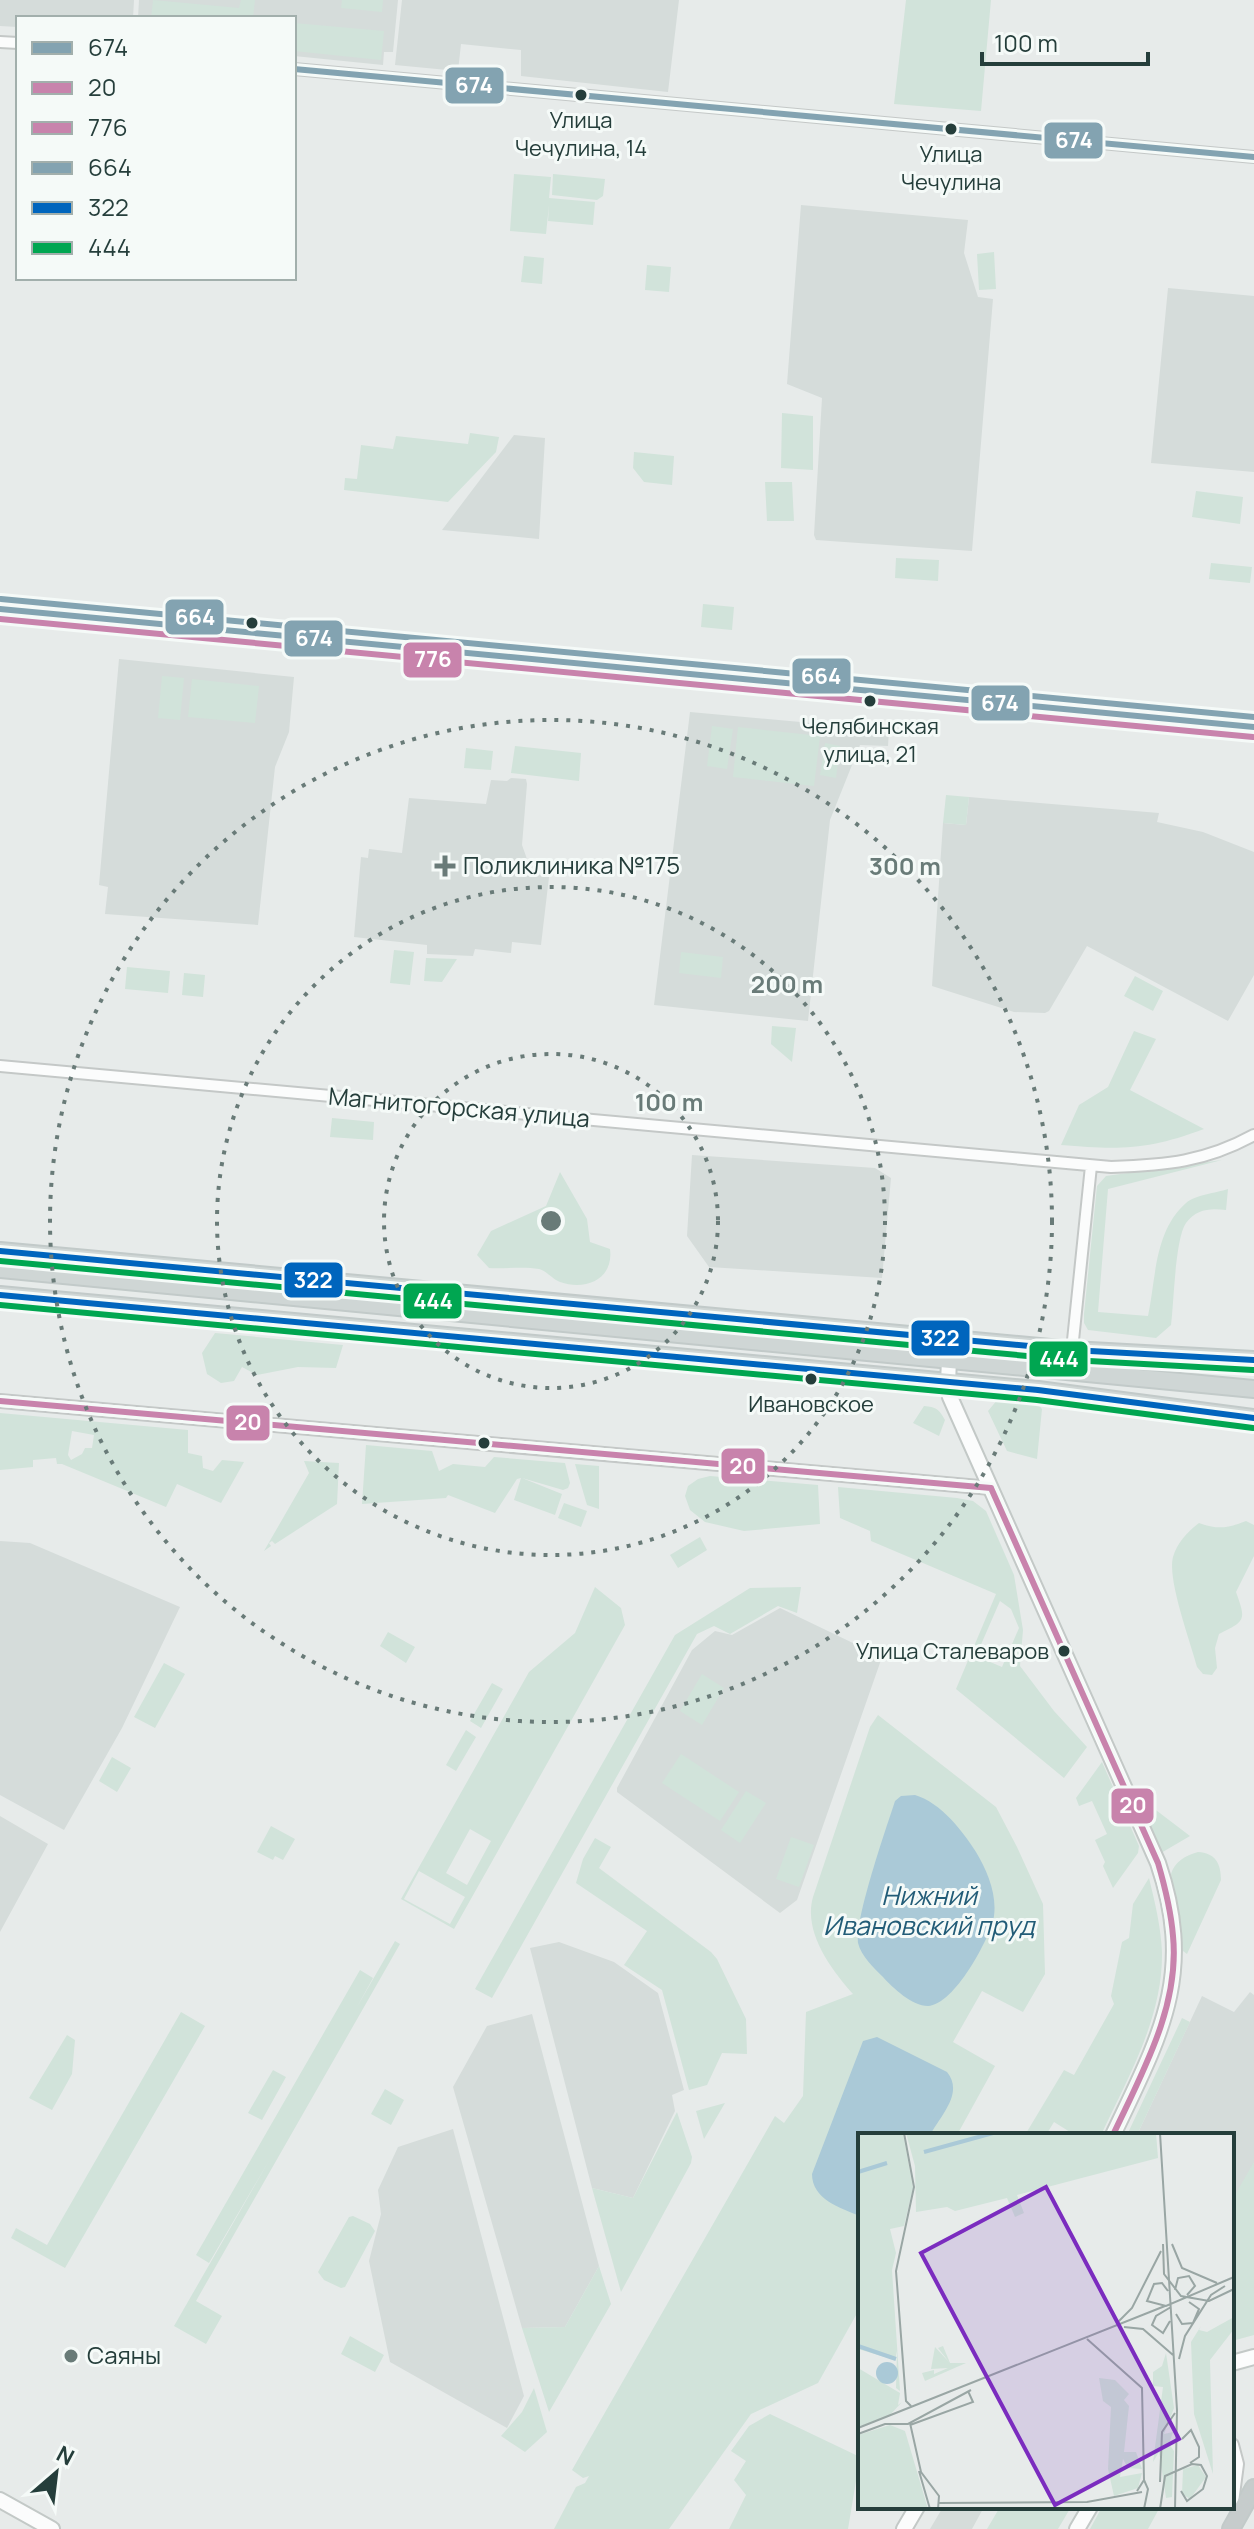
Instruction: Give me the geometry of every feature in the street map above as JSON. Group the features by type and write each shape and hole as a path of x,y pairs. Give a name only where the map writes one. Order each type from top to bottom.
{"highway":[{"path":"1230,2529 1254,2488"}],"main road":[{"path":"0,1251 1072,1350 1254,1360"},
{"path":"0,1269 1254,1389"},
{"path":"0,1295 1038,1390 1254,1418"},
{"path":"949,1360 950,1397 1154,1854 1168,1896 1175,1958 1170,1999 1159,2034 1114,2133"},
{"path":"1234,2362 1254,2357"},
{"path":"0,2500 52,2529"},
{"path":"904,2529 916,2509"},
{"path":"1077,2529 1089,2509"}],"street":[{"path":"296,69 1254,157"},
{"path":"0,609 1254,727"},
{"name":"Магнитогорская улица","path":"0,1066 1091,1166 1157,1165 1200,1159 1254,1135"},
{"path":"1072,1350 1091,1166"},
{"path":"0,1401 991,1488"},
{"path":"1234,2453 1237,2464 1234,2488"},
{"path":"1230,2529 1232,2509"}],"shaded area":[{"path":"0,0 134,0 133,16 16,16 16,27 0,26"},
{"path":"139,0 398,0 393,52 384,52 383,65 296,56 296,16 138,16"},
{"path":"402,0 679,0 668,92 521,76 521,50 461,44 458,71 395,65"},
{"path":"801,205 968,220 964,253 978,297 993,299 972,551 816,540 822,398 787,384"},
{"path":"1168,288 1254,296 1254,472 1151,463"},
{"path":"514,435 545,438 539,539 442,530"},
{"path":"119,659 294,677 289,732 275,767 258,925 105,914 108,887 99,885"},
{"path":"690,712 889,730 888,746 860,745 830,820 808,1021 654,1005"},
{"name":"Поликлиника №175","path":"511,778 526,779 522,845 532,873 549,877 541,945 512,942 511,953 475,949 473,956 427,954 427,945 354,937 361,857 368,858 369,849 402,853 409,798 486,804 491,780 507,781"},
{"path":"969,797 1159,813 1157,822 1203,832 1254,852 1254,975 1228,1021 1087,946 1045,1013 1014,1012 932,986 943,823 966,825"},
{"path":"692,1155 875,1168 891,1178 882,1278 709,1267 687,1236"},
{"path":"0,1541 30,1543 180,1607 122,1728 64,1830 0,1795"},
{"path":"780,1608 880,1656 881,1660 797,1900 780,1913 617,1792 617,1788 692,1650 715,1631 732,1635"},
{"path":"0,1816 48,1844 0,1932"},
{"path":"559,1942 614,1962 658,1993 684,2090 672,2095 675,2111 633,2198 592,2188 530,1948"},
{"path":"1250,1992 1254,1995 1254,2163 1234,2198 1234,2133 1138,2133 1202,1996 1234,2012"},
{"path":"532,2014 599,2266 565,2327 522,2328 453,2087 487,2026"},
{"path":"453,2129 524,2396 507,2428 390,2362 369,2261 381,2214 378,2190 398,2147"},
{"path":"942,2509 983,2509 972,2529 930,2529"}],"green space":[{"path":"153,0 239,8 241,0 255,0 253,16 151,16"},
{"path":"342,0 383,0 382,12 341,8"},
{"path":"906,0 991,0 981,111 894,104"},
{"path":"296,23 384,31 381,60 296,51"},
{"path":"514,174 551,177 549,198 595,202 593,225 548,221 549,205 546,234 510,231"},
{"path":"553,174 605,179 603,196 597,200 552,195"},
{"path":"994,252 996,289 979,290 977,254"},
{"path":"524,256 544,258 542,284 521,282"},
{"path":"647,265 671,267 669,292 645,290"},
{"path":"782,413 813,416 813,470 781,468"},
{"path":"470,433 499,437 496,452 448,502 344,490 345,478 357,479 361,445 393,449 396,436 468,444"},
{"path":"634,452 674,456 672,485 644,482 633,468"},
{"path":"765,482 792,482 794,521 767,521"},
{"path":"1196,491 1243,497 1240,524 1192,517"},
{"path":"896,558 939,560 938,581 895,578"},
{"path":"1211,563 1252,567 1250,583 1209,579"},
{"path":"703,604 734,607 732,630 701,627"},
{"path":"162,676 184,678 180,720 158,718"},
{"path":"192,679 259,686 255,723 188,717"},
{"path":"712,726 733,729 727,769 707,766"},
{"path":"738,727 820,736 814,786 733,777"},
{"path":"825,743 840,746 836,778 820,775"},
{"path":"515,746 581,753 579,781 511,773"},
{"path":"466,748 493,751 491,770 464,768"},
{"path":"946,795 969,797 966,825 943,823"},
{"path":"394,950 414,952 410,985 390,983"},
{"path":"681,952 723,957 721,978 679,973"},
{"path":"426,958 457,959 442,982 424,981"},
{"path":"127,967 170,971 168,993 125,989"},
{"path":"184,973 205,975 203,997 182,995"},
{"path":"1135,976 1163,991 1153,1011 1124,996"},
{"path":"772,1026 796,1028 792,1062 771,1044"},
{"path":"1134,1031 1156,1039 1130,1090 1204,1129 1134,1147 1061,1145 1079,1105 1108,1087"},
{"path":"332,1118 374,1122 373,1140 330,1137"},
{"path":"1222,1160 1108,1189 1098,1312 1148,1316 1162,1241 1176,1214 1190,1200 1228,1189 1226,1210 1199,1212 1190,1218 1182,1231 1171,1325 1156,1338 1088,1330 1084,1314 1097,1186 1106,1176"},
{"path":"560,1172 587,1219 590,1242 610,1249 608,1268 603,1275 579,1285 557,1281 539,1269 489,1268 477,1255 491,1231 546,1206"},
{"path":"215,1333 343,1345 336,1368 298,1367 257,1375 242,1367 234,1381 221,1383 207,1374 202,1353"},
{"path":"998,1399 1033,1399 1042,1409 1037,1459 1007,1451 988,1411"},
{"path":"924,1406 937,1409 945,1420 939,1436 913,1423"},
{"path":"0,1413 188,1430 188,1453 202,1456 203,1468 213,1471 222,1460 244,1462 221,1503 177,1484 166,1507 57,1464 56,1458 33,1460 33,1467 0,1470","holes":["72,1431 94,1435 92,1448 85,1448 82,1454 71,1460 68,1455"]},
{"path":"366,1445 432,1451 439,1471 453,1464 485,1467 494,1457 565,1463 570,1483 563,1490 522,1478 562,1494 555,1515 514,1500 521,1478 517,1479 495,1513 448,1495 446,1498 362,1504"},
{"path":"304,1461 339,1463 337,1504 275,1544 272,1541 264,1551 309,1473"},
{"path":"575,1464 599,1466 599,1509 587,1505"},
{"path":"710,1476 818,1485 820,1524 744,1531 705,1522 690,1510 685,1496 688,1486"},
{"path":"838,1487 957,1498 973,1501 986,1511 1014,1575 1023,1630 1020,1666 1054,1711 1087,1747 1064,1778 956,1689 996,1594 871,1541 870,1531 840,1518","holes":["1000,1601 1011,1609 1019,1628 1002,1667 976,1656"]},
{"path":"564,1503 587,1511 581,1527 558,1518"},
{"path":"1246,1521 1254,1525 1254,1556 1236,1592 1241,1619 1219,1634 1215,1648 1217,1668 1212,1675 1203,1674 1197,1667 1176,1596 1173,1557 1183,1538 1199,1523 1223,1527"},
{"path":"700,1537 707,1550 678,1568 670,1555"},
{"path":"595,1587 621,1608 625,1625 454,1929 401,1899 529,1672 575,1633","holes":["470,1829 491,1841 467,1885 446,1873","419,1871 465,1897 450,1924 404,1899"]},
{"path":"801,1587 797,1613 778,1606 730,1634 714,1626 697,1634 492,1998 475,1989 675,1635 750,1588"},
{"path":"388,1632 415,1647 406,1663 380,1646"},
{"path":"164,1663 185,1674 155,1728 134,1717"},
{"path":"702,1674 724,1688 702,1725 680,1711"},
{"path":"492,1683 503,1689 481,1728 470,1721"},
{"path":"878,1715 996,1807 1043,1904 1045,1974 1023,2012 982,1991 953,2042 995,2066 958,2133 858,2133 858,2312 818,2383 751,2414 669,2529 554,2529 576,2487 585,2483 589,2476 583,2478 572,2470 775,2116 784,2123 803,2096 806,2012 853,1994 821,1949 815,1936 811,1910 870,1727"},
{"path":"466,1730 476,1737 456,1771 446,1765"},
{"path":"681,1754 739,1792 720,1821 662,1783"},
{"path":"112,1757 131,1768 117,1792 99,1781"},
{"path":"1102,1762 1139,1846 1138,1853 1113,1888 1095,1840 1107,1834 1092,1801 1079,1806 1076,1798"},
{"path":"746,1791 766,1803 740,1843 721,1830"},
{"path":"1140,1800 1190,1836 1161,1853 1139,1804"},
{"path":"271,1826 295,1839 283,1860 275,1856 273,1860 257,1852"},
{"path":"791,1837 814,1845 799,1887 776,1879"},
{"path":"595,1838 611,1847 599,1868 717,1959 746,2019 747,2054 722,2053 707,2085 689,2090 662,1990 624,1965 647,1931 576,1883 583,1859"},
{"path":"1198,1852 1209,1854 1216,1860 1221,1880 1187,1954 1183,1951 1171,1874 1181,1860"},
{"path":"1149,1878 1159,1924 1161,1976 1150,2024 1132,2069 1102,2133 1069,2133 1054,2122 1047,2133 1026,2133 1064,2070 1074,2075 1114,2004 1111,1996 1122,1942 1129,1938 1133,1904"},
{"path":"395,1941 400,1944 196,2301 222,2316 206,2344 174,2326 270,2159 209,2263 196,2255 360,1970 373,1978 357,2007"},
{"path":"181,2012 205,2026 65,2268 11,2238 16,2228 47,2245"},
{"path":"1182,2018 1190,2022 1138,2133 1128,2133"},
{"path":"67,2035 75,2040 72,2074 52,2110 29,2098"},
{"path":"273,2070 286,2077 262,2120 248,2113"},
{"path":"385,2089 404,2100 391,2125 371,2114"},
{"path":"725,2103 704,2139 696,2111"},
{"path":"677,2112 692,2157 691,2163 621,2292 592,2188 633,2198"},
{"path":"1254,2162 1254,2335 1234,2340 1234,2197"},
{"path":"349,2217 370,2224 375,2231 345,2287 341,2288 324,2280 318,2272"},
{"path":"599,2266 611,2304 549,2412 522,2328 565,2327"},
{"path":"350,2336 384,2355 375,2372 341,2354"},
{"path":"534,2388 547,2432 525,2452 501,2436 522,2412"},
{"path":"770,2414 858,2456 848,2529 729,2529 746,2495 734,2480 746,2461 731,2451 749,2426"},
{"path":"999,2509 1070,2509 1058,2529 987,2529"},
{"path":"1101,2509 1159,2509 1148,2529 1090,2529"}],"water":[{"name":"Нижний Ивановский пруд","path":"915,1795 942,1811 970,1844 987,1874 995,1908 986,1940 969,1969 949,1995 928,2006 909,2000 892,1986 868,1962 858,1943 866,1894 895,1801 901,1796"},
{"path":"877,2037 947,2072 953,2088 949,2104 931,2133 858,2133 858,2215 822,2196 813,2183 812,2174 863,2041"}],"transit line":[{"name":"674","path":"296,69 1254,157"},
{"name":"664","path":"1,599 1254,717"},
{"name":"674","path":"0,609 1254,727"},
{"name":"776","path":"0,619 1253,737"},
{"name":"322","path":"0,1251 1072,1350 1254,1360"},
{"name":"444","path":"0,1261 1071,1360 1253,1370"},
{"name":"322","path":"0,1295 1038,1390 1254,1418"},
{"name":"444","path":"0,1305 1037,1400 1253,1428"},
{"name":"20","path":"0,1401 991,1488"},
{"name":"20","path":"991,1488 1158,1863 1169,1908 1174,1962 1165,2013 1147,2063 1114,2133"}],"place":[{"name":"Улица Чечулина, 14","path":"581,95"},
{"name":"Улица Чечулина","path":"951,129"},
{"name":"Челябинская улица, 21","path":"870,701"},
{"name":"Поликлиника №175","path":"445,866"},
{"name":"Ивановское","path":"811,1379"},
{"name":"Улица Сталеваров","path":"1064,1651"},
{"name":"Саяны","path":"71,2356"}]}
